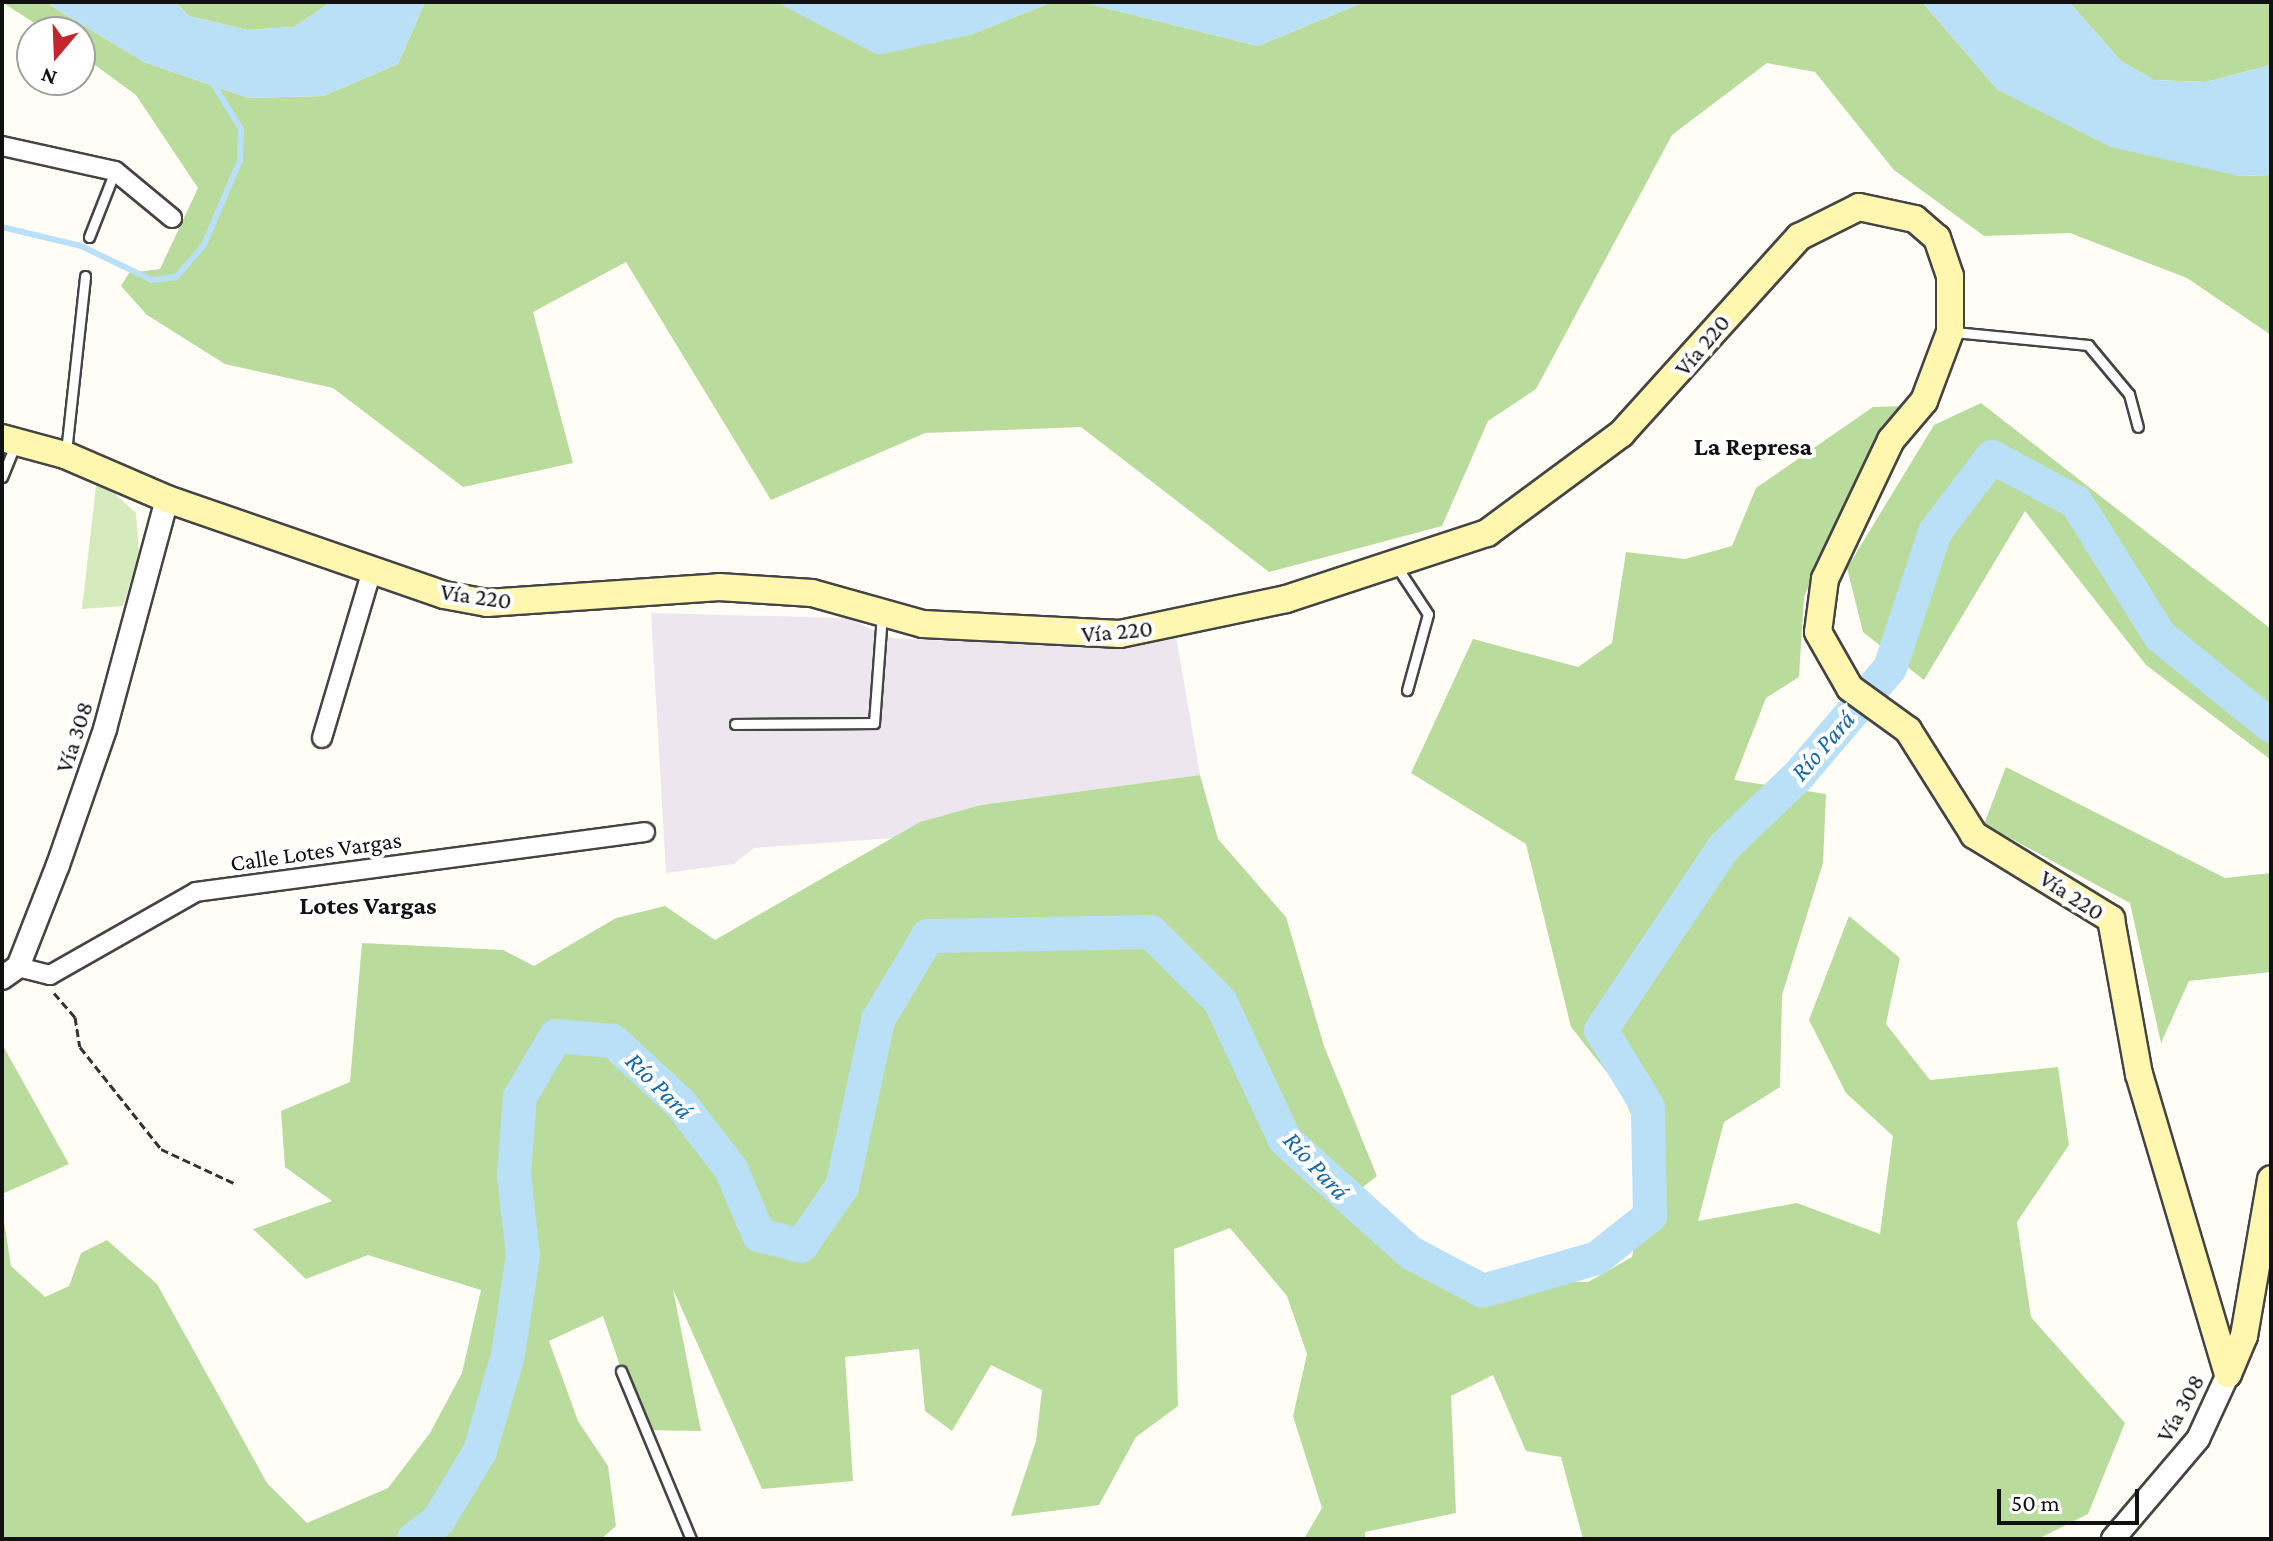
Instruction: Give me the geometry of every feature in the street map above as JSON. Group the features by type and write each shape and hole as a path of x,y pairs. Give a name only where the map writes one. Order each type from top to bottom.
{"main road":[{"name":"Vía 220","path":"9,440 65,455 167,499 372,570 487,603 719,587 812,593 882,614 1048,635 1120,634 1396,567 1487,533 1609,443 1758,278 1826,217 1859,207 1898,213 1937,238 1950,276 1950,332 1924,401 1891,440 1825,579 1818,632 1850,688 1908,730 1974,835 2111,919 2139,1074 2228,1374"},
{"path":"2228,1374 2244,1336 2271,1179"}],"street":[{"path":"2,146 115,171 172,218"},
{"name":"Vía 308","path":"10,973 105,729 167,499"},
{"path":"322,738 372,570"},
{"name":"Calle Lotes Vargas","path":"39,976 196,892 645,832"},
{"path":"10,973 39,976"},
{"name":"Vía 308","path":"2113,1539 2198,1439 2228,1374"}],"lane":[{"path":"89,237 115,171"},
{"path":"65,455 85,276"},
{"path":"1950,332 2088,345 2129,394 2138,427"},
{"path":"2,477 9,440"},
{"path":"1396,567 1428,614 1407,690"},
{"path":"735,724 874,723 882,614"},
{"path":"621,1371 691,1539"}],"path":[{"path":"39,976 75,1017 80,1047 161,1149 236,1184"}],"shaded area":[{"path":"651,613 847,618 891,638 966,642 1176,636 1200,775 981,805 894,838 754,848 734,864 666,873"}],"green space":[{"path":"2,2 45,2 68,16 23,16"},
{"path":"175,2 331,2 294,27 247,30 189,16"},
{"path":"425,2 776,2 970,35 1052,2 1082,2 1258,46 1364,2 1922,2 1998,90 2239,176 2271,175 2271,335 2187,278 2070,233 1984,236 1894,170 1815,72 1767,63 1672,135 1536,389 1488,421 1442,526 1269,572 1081,427 925,433 771,500 626,262 533,312 573,463 463,487 333,388 225,364 147,315 121,286 129,273 160,269 198,188 136,95 96,66 96,33 144,62 249,98 323,96 398,64"},
{"path":"2069,2 2271,2 2271,65 2206,82 2154,80 2121,61"},
{"path":"1981,403 2271,629 2271,760 2146,665 2025,511 1924,680 1863,632 1847,568 1934,425"},
{"path":"1906,406 1851,489 1804,597 1799,677 1766,698 1734,780 1826,794 1823,863 1782,995 1780,1087 1724,1122 1698,1221 1797,1203 1880,1234 1893,1136 1846,1093 1809,1020 1849,916 1900,958 1886,1024 1930,1080 2058,1067 2069,1145 2017,1222 2031,1317 2125,1423 2088,1514 2038,1539 1583,1539 1561,1457 1526,1451 1493,1375 1451,1396 1456,1513 1365,1532 1365,1539 1304,1539 1322,1508 1293,1416 1307,1354 1287,1296 1230,1228 1174,1249 1178,1406 1136,1437 1099,1505 1011,1516 1036,1441 1042,1390 991,1365 952,1431 925,1411 919,1349 845,1357 853,1481 762,1489 673,1289 701,1431 642,1430 603,1316 549,1341 578,1421 608,1466 616,1526 601,1539 2,1539 2,1209 11,1266 45,1297 69,1286 81,1253 107,1240 157,1284 267,1483 307,1523 388,1488 430,1433 462,1373 481,1290 368,1255 306,1279 253,1229 332,1201 285,1167 281,1111 350,1082 362,943 503,950 534,966 616,918 665,906 715,940 920,822 981,805 1200,775 1218,839 1286,917 1324,1046 1377,1176 1340,1205 1476,1279 1588,1282 1632,1257 1643,1207 1632,1117 1621,1090 1571,1027 1526,844 1411,773 1473,639 1578,667 1612,643 1626,552 1685,559 1732,546 1756,488 1873,407"},
{"path":"97,477 136,513 139,554 123,606 82,609"},
{"path":"2006,767 2225,878 2271,873 2271,972 2189,981 2161,1043 2130,903 1984,824"},
{"path":"2,1044 69,1164 2,1194"}],"water":[{"path":"45,2 175,2 189,16 247,30 294,27 331,2 425,2 398,64 323,96 249,98 144,62 96,33 96,16 68,16"},
{"path":"776,2 1052,2 970,35 878,55"},
{"path":"1082,2 1364,2 1258,46"},
{"path":"1922,2 2069,2 2121,61 2154,80 2206,82 2271,65 2271,175 2239,176 2111,147 1998,90"}],"waterway":[{"path":"2,227 81,246 152,280 176,277 204,245 240,160 241,129 211,80"},
{"name":"Río Pará","path":"414,1539 438,1521 480,1451 508,1355 523,1255 514,1175 520,1097 556,1036 613,1041 680,1103 731,1169 759,1235 801,1246 842,1187 878,1020 928,936 1151,932 1220,1001 1285,1140 1411,1253 1483,1291 1597,1258 1650,1216 1648,1107 1601,1030 1724,847 1799,775 1890,668 1935,532 1992,457 2076,502 2160,636 2271,726"}],"district":[{"name":"La Represa","path":"1753,447"},
{"name":"Lotes Vargas","path":"368,906"}]}
